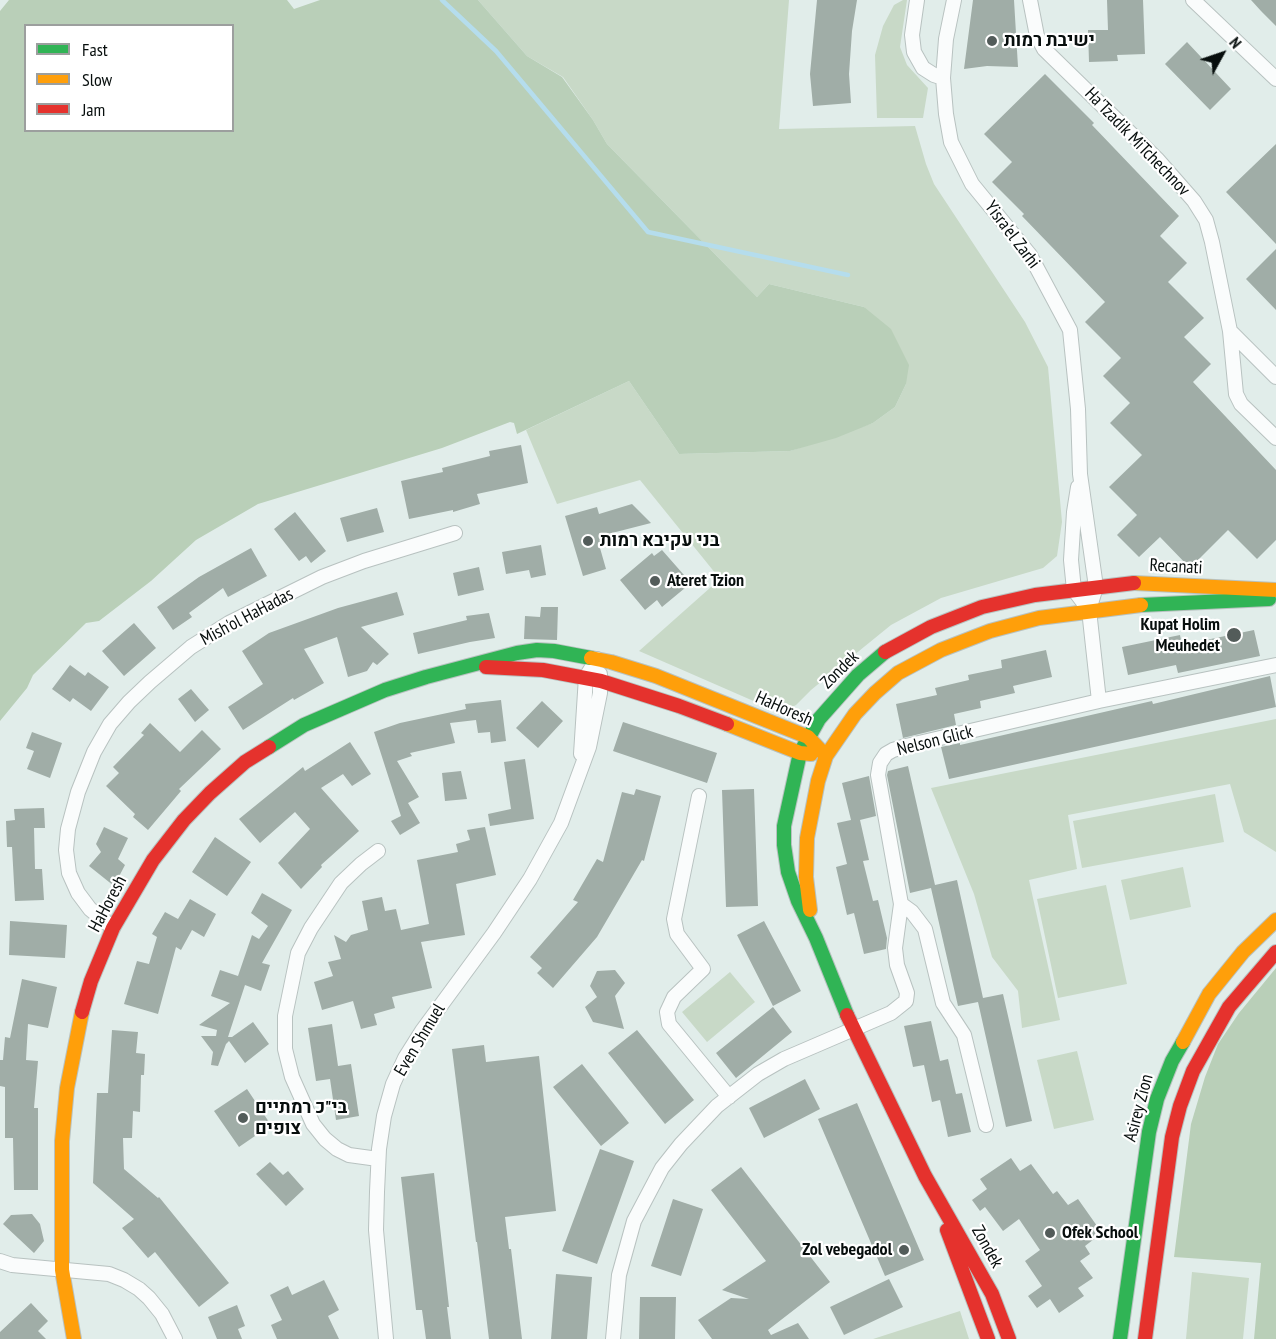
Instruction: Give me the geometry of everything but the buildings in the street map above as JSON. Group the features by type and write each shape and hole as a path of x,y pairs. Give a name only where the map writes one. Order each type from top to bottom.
{"street":[{"path":"917,0 912,35 914,52 923,68 943,78"},
{"name":"Yisra'el Zarhi","path":"954,0 946,39 943,78 951,142 972,184 1030,255 1070,330 1077,387 1080,474 1096,586 1089,610"},
{"name":"Ha'Tzadik MiTchechnov","path":"1030,0 1037,36 1044,49 1143,145 1189,195 1206,220 1230,331 1236,394 1241,404 1276,438"},
{"path":"1193,0 1276,79"},
{"path":"1230,331 1276,377"},
{"name":"Yisra'el Zarhi","path":"1074,590 1071,560 1072,534 1080,474"},
{"name":"Mish'ol HaHadas","path":"113,928 90,909 78,892 69,873 66,850 68,829 78,792 94,752 110,724 129,702 191,647 229,623 322,577 364,561 455,533"},
{"name":"Recanati","path":"1074,590 1133,583 1276,590"},
{"path":"1074,590 1089,610 1099,701"},
{"name":"Zondek","path":"1009,1339 988,1285 925,1176 852,1028 816,938 798,901 788,872 783,845 786,814 800,753 830,705 858,675 884,653 908,638 982,607 1035,595 1074,590"},
{"name":"Recanati","path":"1089,610 1276,599"},
{"name":"Zondek","path":"816,938 808,901 807,838 818,781 826,756 849,721 875,693 898,673 920,660 990,631 1039,618 1089,610"},
{"name":"HaHoresh","path":"74,1339 62,1270 63,1131 67,1088 91,981 113,928 153,861 184,820 223,779 271,744 312,721 385,690 517,653 537,651 554,651 597,659 656,676 808,737 826,756"},
{"name":"Even Shmuel","path":"579,777 586,677 597,659"},
{"name":"Even Shmuel","path":"386,1339 376,1230 378,1160 384,1116 393,1084 405,1058 422,1031 479,955 530,879 561,823 579,777 594,727 602,681 597,659"},
{"name":"Nelson Glick","path":"852,1028 891,1013 906,1001 895,948 901,904 878,775 880,763 886,754 906,746 1099,701 1276,665"},
{"name":"HaHoresh","path":"466,668 525,668 586,677 679,706 800,753 826,756"},
{"path":"699,796 674,919 677,934 703,969 674,997 667,1012 669,1024 729,1097"},
{"path":"378,851 341,883 310,928 298,953 285,1016 285,1049 292,1077 313,1124 337,1149 349,1155 378,1160"},
{"path":"901,904 912,912 925,929 943,1003 964,1035 986,1125"},
{"name":"Asirey Zion","path":"1120,1339 1149,1132 1157,1099 1172,1061 1209,994 1243,952 1276,920"},
{"path":"1145,1339 1172,1137 1180,1106 1193,1071 1229,1007 1276,952"},
{"path":"613,1339 619,1275 634,1221 662,1168 699,1125 758,1074 784,1059 852,1028"},
{"name":"Zondek","path":"925,1176 988,1339"},
{"path":"0,1262 109,1274 139,1289 162,1314 175,1339"}],"green space":[{"path":"9,0 287,0 294,9 320,0 478,0 527,56 562,77 607,144 757,297 769,284 864,307 891,329 909,365 906,384 895,407 873,423 836,438 790,451 679,454 629,381 517,434 514,423 510,422 442,448 258,504 196,540 151,581 99,621 86,623 33,675 27,688 0,721 0,11"},
{"path":"478,0 789,0 779,129 915,126 934,184 1025,322 1048,367 1062,522 1057,556 1043,568 941,598 891,625 811,690 796,705 781,713 639,651 720,579 640,480 557,504 526,430 629,381 679,454 790,451 873,423 895,407 906,384 864,307 769,284 757,297 607,144 563,77 527,56"},
{"path":"907,0 900,47 907,65 928,88 923,118 877,118 875,55 883,26 894,5"},
{"path":"1276,719 1276,852 1244,832 1230,784 1068,815 1077,869 1029,880 1060,1020 1022,1028 1018,991 992,957 974,894 931,788"},
{"path":"1215,794 1224,842 1082,868 1073,821"},
{"path":"1183,867 1191,907 1130,920 1121,880"},
{"path":"1106,885 1127,984 1058,998 1037,899"},
{"path":"1276,968 1276,1339 1254,1339 1261,1263 1174,1257 1191,1124 1205,1077 1218,1044 1239,1013"},
{"path":"730,972 755,1002 707,1042 682,1012"},
{"path":"1077,1051 1094,1120 1054,1129 1037,1060"},
{"path":"1192,1272 1249,1278 1243,1339 1186,1339"},
{"path":"960,1311 969,1339 873,1339"}],"waterway":[{"path":"442,0 496,51 648,232 848,275"}],"traffic: fast":[{"path":"1141,605 1269,599"},
{"path":"269,747 304,725 385,690 426,677 517,653 537,650 591,658"},
{"path":"847,1015 816,938 798,901 788,872 784,826 800,753 819,719 858,675 885,652"},
{"path":"1120,1339 1149,1132 1157,1099 1172,1061 1183,1042"}],"traffic: slow":[{"path":"1134,583 1276,590"},
{"path":"810,910 806,877 807,838 818,781 826,756 855,714 875,693 898,673 941,650 990,631 1039,618 1141,605"},
{"path":"591,658 656,676 808,737 826,756"},
{"path":"727,724 800,753 811,754"},
{"path":"1183,1042 1209,994 1243,952 1276,920"},
{"path":"74,1339 62,1270 62,1141 67,1088 82,1012"}],"traffic: jam":[{"path":"885,652 931,627 982,607 1035,595 1134,583"},
{"path":"486,667 543,670 601,681 727,724"},
{"path":"82,1012 91,981 113,928 153,860 184,820 210,793 245,762 269,747"},
{"path":"1145,1339 1172,1137 1180,1106 1193,1071 1229,1007 1276,952"},
{"path":"847,1015 925,1176 992,1294 1009,1339"},
{"path":"947,1230 988,1339"}],"place":[{"name":"ישיבת רמות","path":"992,41"},
{"name":"בני עקיבא רמות","path":"588,541"},
{"name":"Ateret Tzion","path":"655,581"},
{"name":"Kupat Holim Meuhedet","path":"1234,635"},
{"name":"בי\"כ רמתיים צופים","path":"243,1118"},
{"name":"Ofek School","path":"1050,1233"},
{"name":"Zol vebegadol","path":"904,1250"}]}
